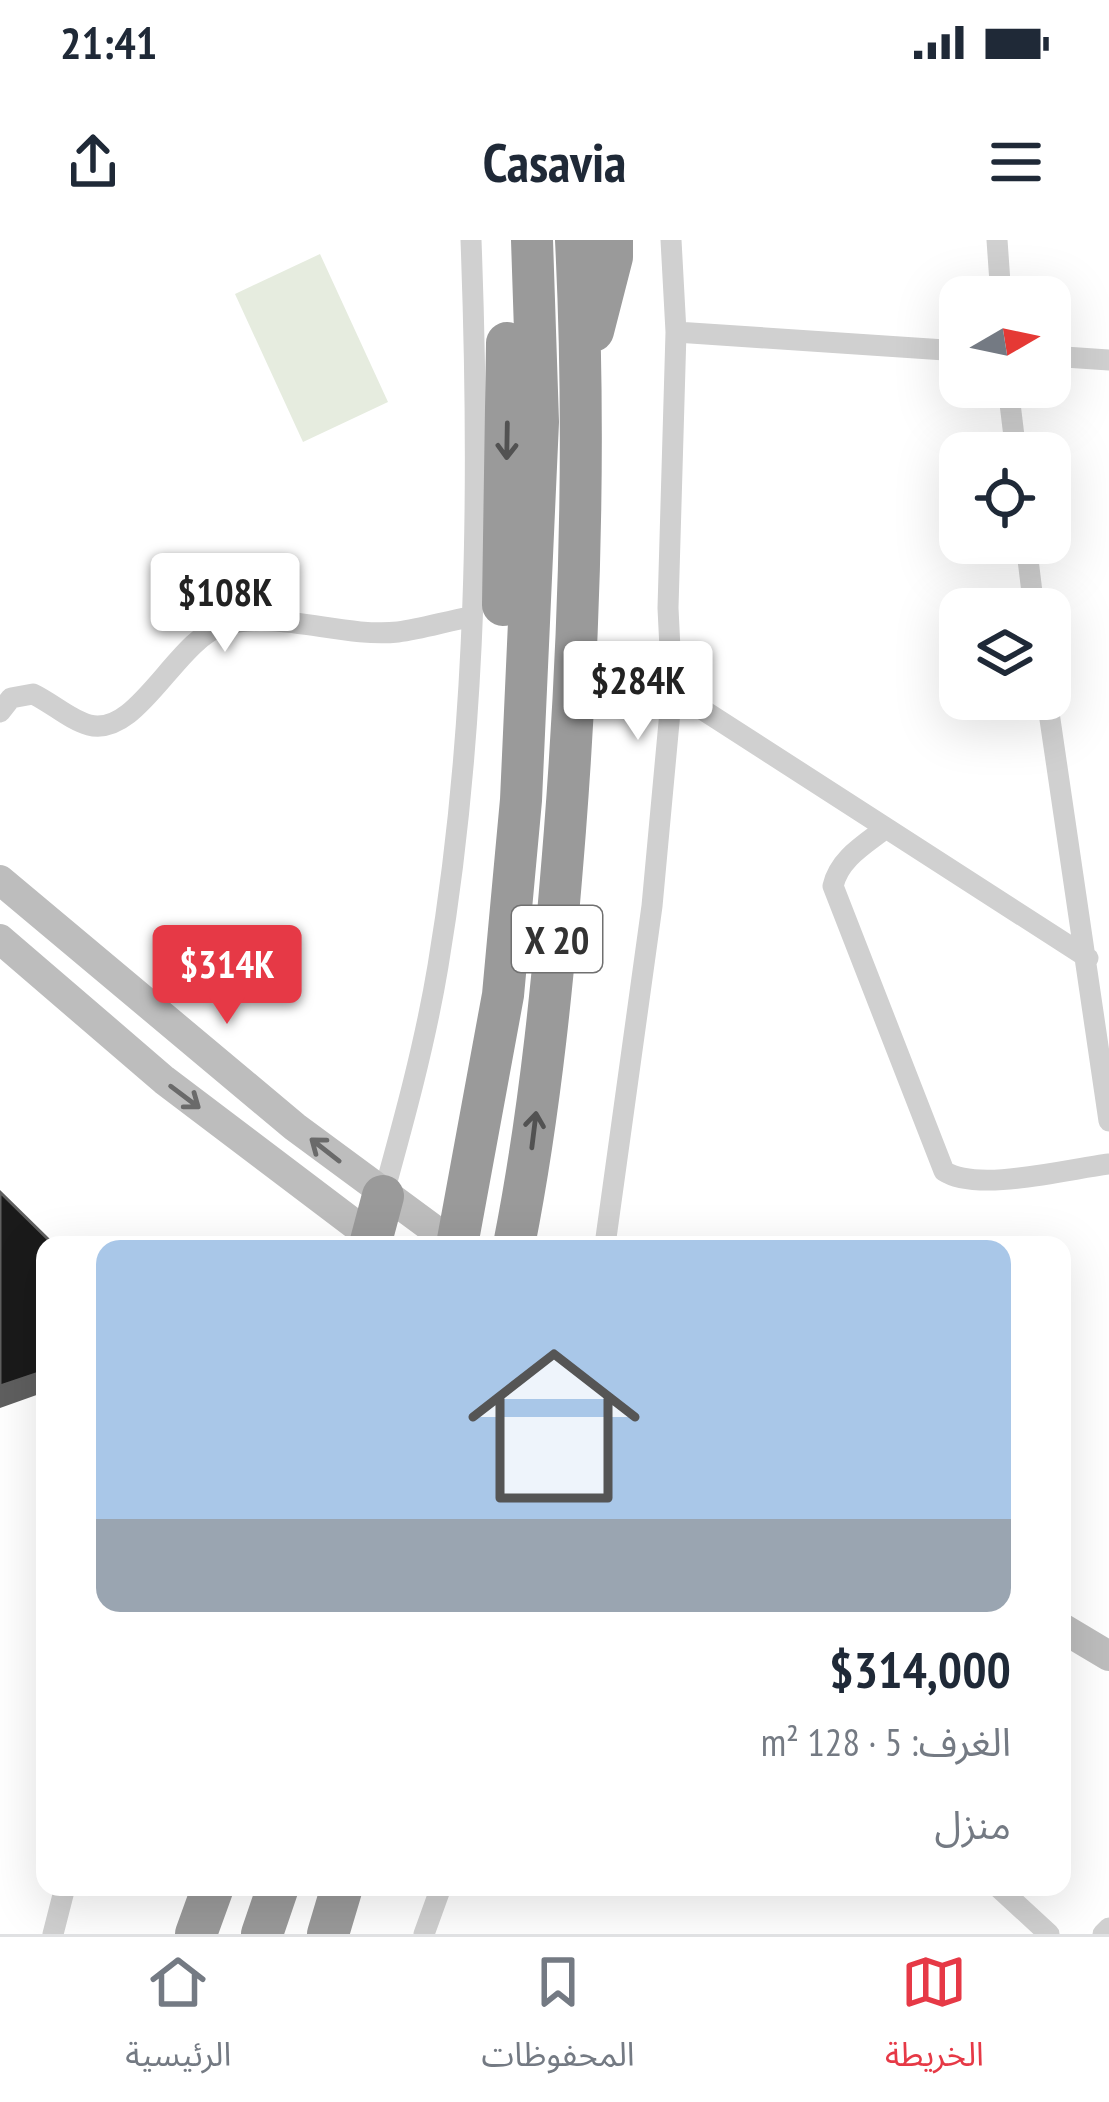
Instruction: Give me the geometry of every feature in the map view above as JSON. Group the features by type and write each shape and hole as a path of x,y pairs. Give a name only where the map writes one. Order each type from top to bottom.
{"highway":[{"path":"503,240 508,399 502,621 524,751"},
{"name":"X 20","path":"458,1236 502,995 524,751 538,422 532,240"},
{"name":"X 20","path":"516,1236 554,980 579,630 583,360 576,240"},
{"path":"583,360 601,307 612,240"},
{"path":"376,1236 383,1196"},
{"path":"196,1934 210,1896"},
{"path":"262,1934 275,1896"},
{"path":"328,1934 339,1896"}],"street":[{"path":"383,1196 415,1080 438,966 461,780 470,617 475,344 471,240"},
{"path":"606,1236 652,906 672,690 669,548 676,332 671,240"},
{"path":"997,240 1000,276"},
{"path":"676,332 939,350"},
{"path":"1071,357 1109,360"},
{"path":"0,712 10,698 33,694 82,724 107,727 127,716 208,631 227,624 398,632 470,617"},
{"path":"672,690 1088,958"},
{"path":"1050,720 1109,1121"},
{"path":"886,828 847,858 832,886 944,1171 955,1178 978,1181 1109,1164"},
{"path":"0,880 296,1127 442,1236"},
{"path":"0,939 164,1080 366,1236"},
{"path":"1071,1641 1109,1656"},
{"path":"53,1934 63,1896"},
{"path":"424,1934 439,1896"},
{"path":"1008,1896 1049,1934"}],"shaded area":[{"path":"320,254 388,402 303,442 235,294"}],"building":[{"path":"0,1192 45,1236 36,1236 36,1374 0,1386"}]}
